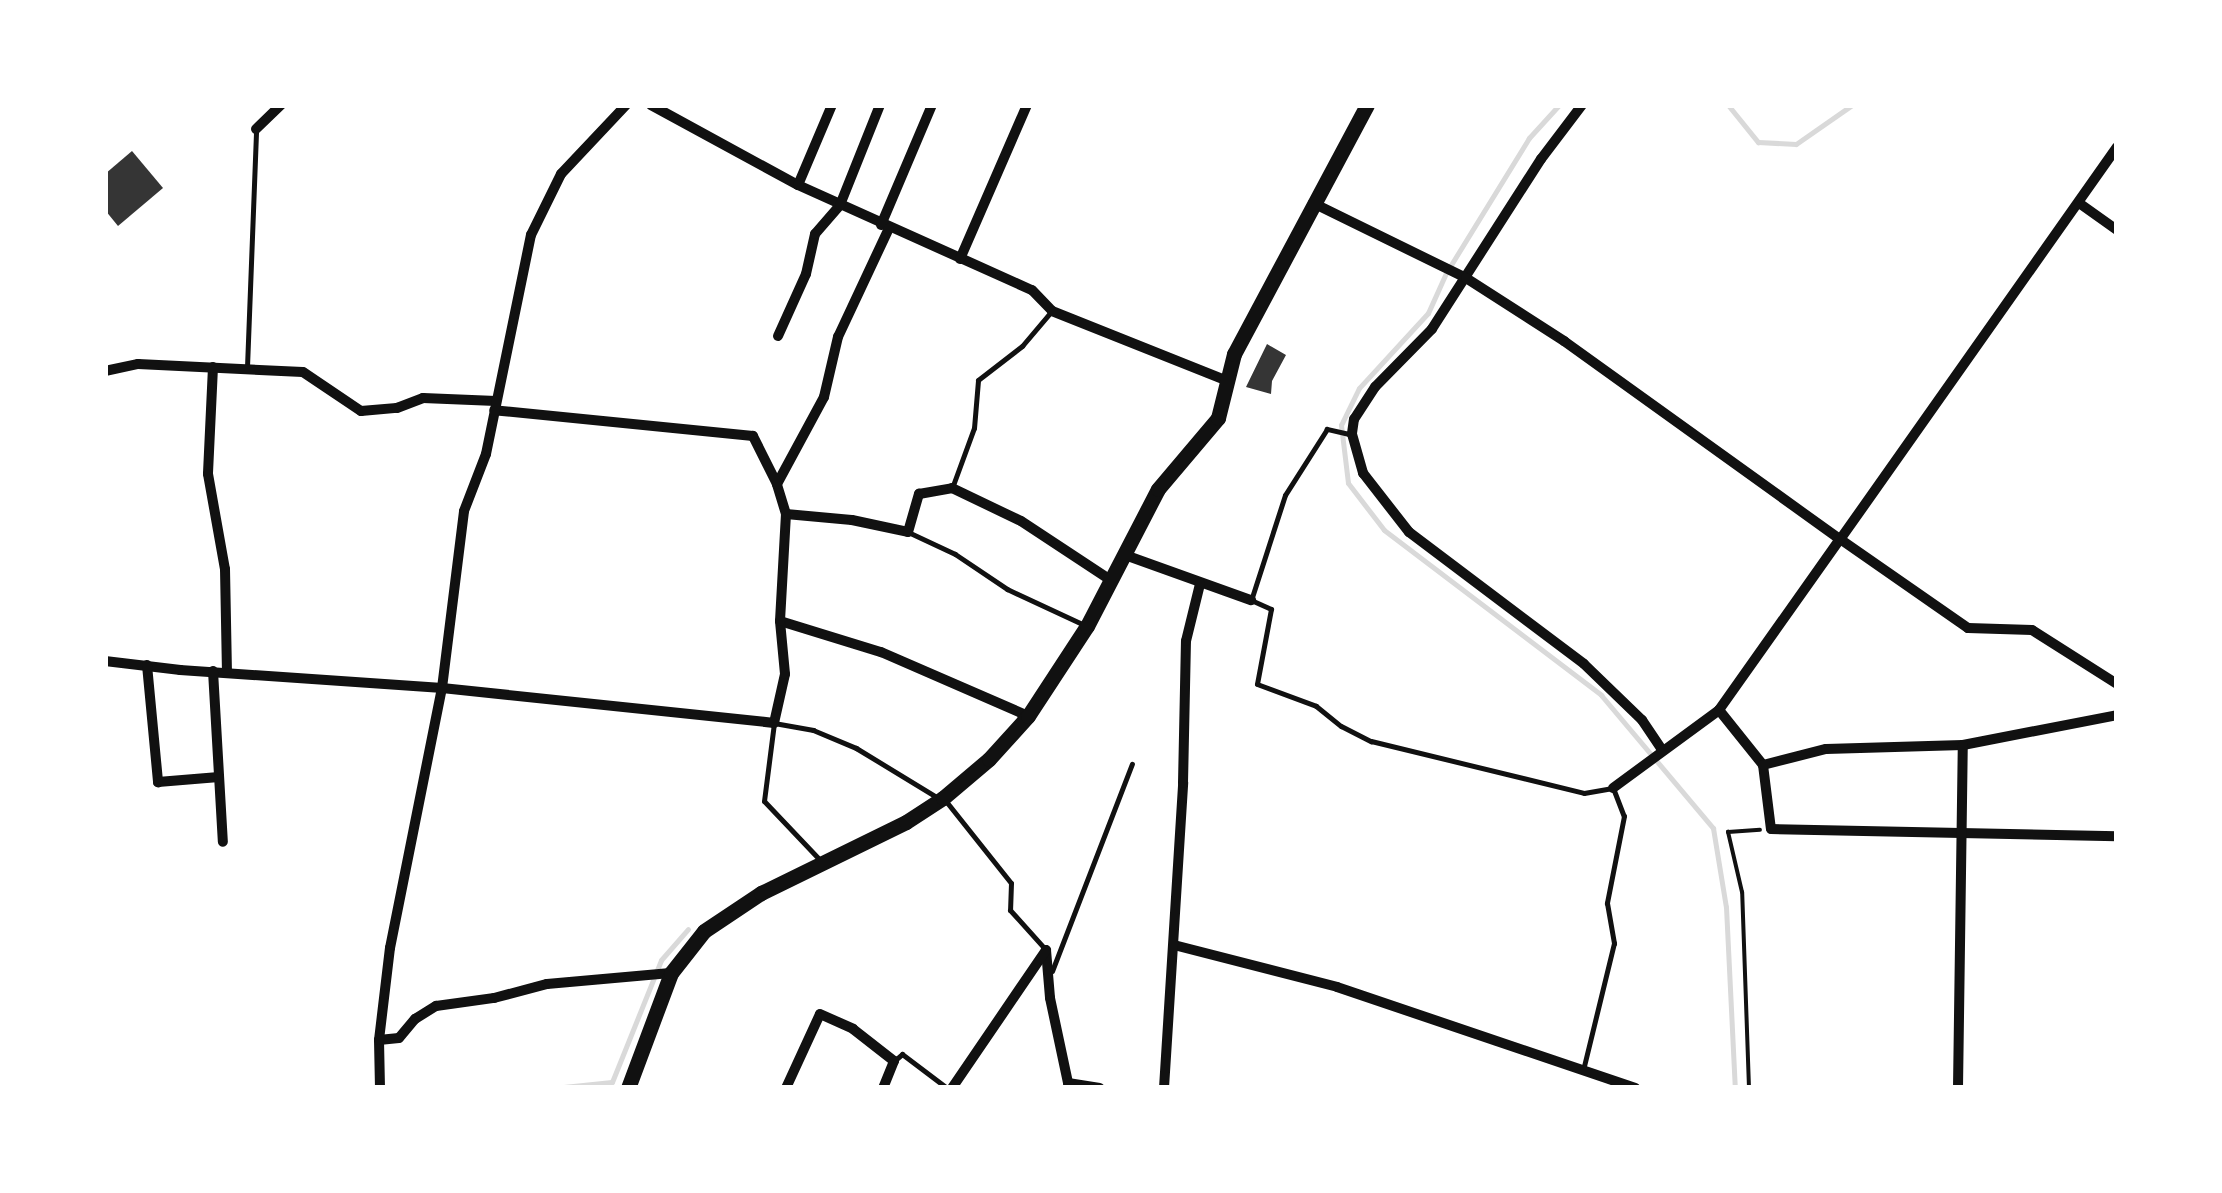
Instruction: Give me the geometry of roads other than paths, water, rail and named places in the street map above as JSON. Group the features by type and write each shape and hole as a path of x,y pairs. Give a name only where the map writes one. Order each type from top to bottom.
{"main road":[{"path":"628,1088 671,973 688,948 716,922 944,798 989,760 1028,716 1087,626 1158,489 1218,418 1225,380 1366,105"}],"street":[{"path":"256,129 281,105"},
{"path":"380,1088 379,1040 390,948 442,688 464,512 486,454 531,236 560,174 626,105"},
{"path":"651,105 798,185 1032,290 1052,311 1225,380"},
{"path":"798,185 832,105"},
{"path":"778,336 806,274 815,234 840,205 880,105"},
{"path":"777,484 824,397 838,337 932,105"},
{"path":"960,259 1027,105"},
{"path":"1582,105 1541,159 1432,330 1375,387 1354,419 1352,434 1363,473 1409,532 1584,664 1642,720 1663,752"},
{"path":"1613,788 1719,710 2117,147"},
{"path":"1313,203 1466,278 1564,341 1968,628 2032,630 2117,684"},
{"path":"2079,203 2117,230"},
{"path":"105,372 138,364 303,372 360,411 397,408 423,398 744,433 753,436 777,484 786,514 780,620 785,674 774,724 442,688 105,660"},
{"path":"212,367 208,474 226,568 227,672"},
{"path":"786,514 870,522 908,532 919,494 952,488 1020,521 1112,580"},
{"path":"1125,555 1251,600"},
{"path":"1164,1088 1186,641 1200,584"},
{"path":"780,620 881,652 1028,716"},
{"path":"147,666 158,782 219,777"},
{"path":"213,671 223,842"},
{"path":"1719,710 1762,765 1771,829 2117,836"},
{"path":"1762,765 1826,749 1963,745 2117,715"},
{"path":"1958,1088 1963,745"},
{"path":"1174,945 1337,987 1634,1088"},
{"path":"1046,950 1067,1086 1100,1088"},
{"path":"949,1088 1046,950"},
{"path":"379,1040 399,1038 415,1019 436,1006 494,998 547,984 671,973"},
{"path":"786,1088 820,1014 852,1029 894,1061 883,1088"}],"lane":[{"path":"247,367 256,129"},
{"path":"952,488 974,428 978,380 1022,346 1052,311"},
{"path":"1352,434 1327,429 1284,495 1251,600 1271,609 1257,684 1316,706 1341,726 1371,741 1584,793 1613,788 1624,816 1608,903 1614,943 1583,1070"},
{"path":"908,532 955,554 1007,589 1087,626"},
{"path":"822,861 764,802 774,724 812,730 856,748 928,794 944,798 1011,883 1010,910 1046,950"},
{"path":"1048,980 1132,764"},
{"path":"894,1061 902,1054 949,1088"}],"waterway":[{"path":"1559,105 1529,138 1446,273 1428,313 1359,388 1341,425 1348,483 1384,530 1601,695 1713,828 1726,907 1735,1088"},
{"path":"1728,105 1758,142 1796,144 1852,105"},
{"path":"554,1088 612,1082 661,960 688,929"}]}
